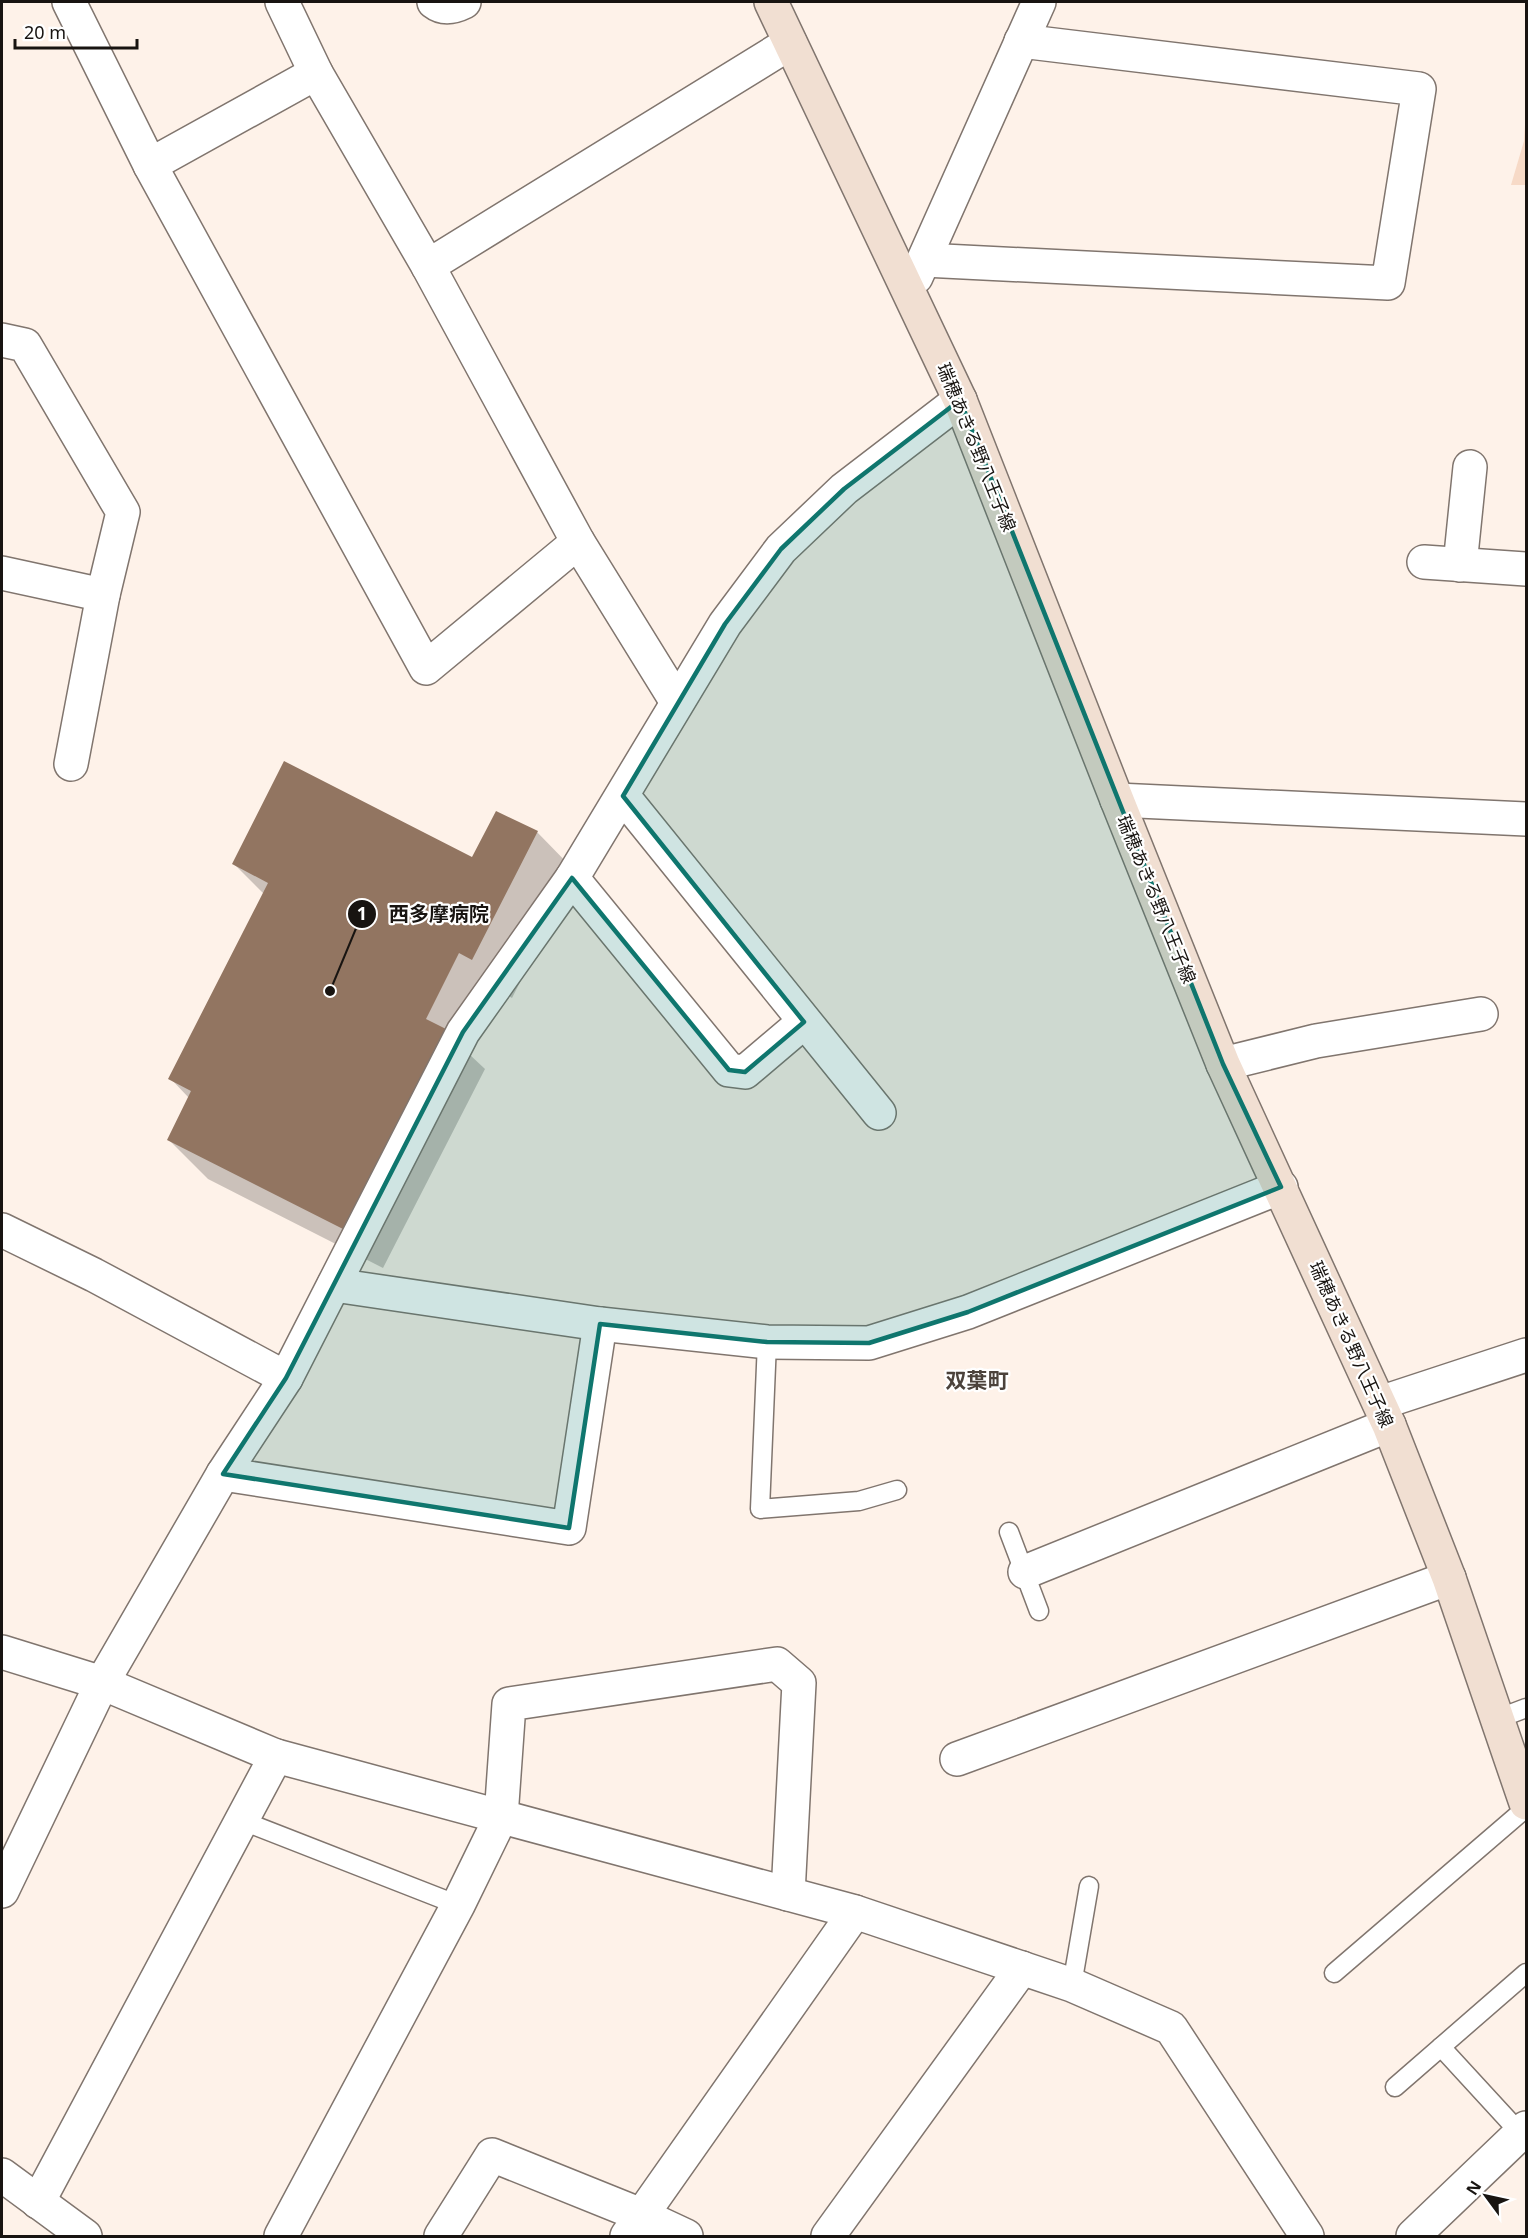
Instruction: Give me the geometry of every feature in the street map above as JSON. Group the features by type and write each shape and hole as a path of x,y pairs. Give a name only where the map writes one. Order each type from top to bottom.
{"main road":[{"name":"瑞穂あきる野八王子線","path":"771,2 960,400 1117,800 1224,1064 1384,1414 1449,1578 1512,1714 1527,1803"}],"street":[{"path":"69,2 150,165 426,668 578,542"},
{"path":"282,2 316,73 428,266 578,542 677,702"},
{"path":"434,2 445,7 464,2"},
{"path":"909,293 1039,2"},
{"path":"924,260 1388,283 1419,89 1022,41"},
{"path":"428,266 790,43"},
{"path":"150,165 316,73"},
{"path":"2,340 25,345 123,512 103,595 71,764"},
{"path":"6,1873 102,1683 224,1474 286,1378 464,1032 572,879 724,624 781,549 844,489 960,400"},
{"path":"1460,565 1470,467"},
{"path":"1424,562 1527,569"},
{"path":"2,573 103,595"},
{"path":"623,796 879,1113"},
{"path":"1117,800 1527,819"},
{"path":"572,879 729,1070 745,1072 804,1022"},
{"path":"1224,1064 1316,1041 1481,1014"},
{"path":"334,1285 600,1324 767,1342 869,1343 968,1312 1281,1187"},
{"path":"2,1230 94,1275 286,1378"},
{"path":"224,1474 569,1528 600,1324"},
{"path":"1025,1572 1384,1414 1527,1355"},
{"path":"957,1759 1449,1578"},
{"path":"2,1652 102,1683 276,1756 855,1912 1072,1985 1171,2028 1307,2236"},
{"path":"281,2236 458,1905 501,1817 509,1704 777,1664 799,1683 788,1894"},
{"path":"38,2202 276,1756"},
{"path":"634,2226 855,1912"},
{"path":"828,2236 1022,1968"},
{"path":"1413,2236 1523,2131"},
{"path":"441,2236 492,2155 634,2226 686,2236"},
{"path":"2,2175 85,2236"}],"lane":[{"path":"767,1342 760,1509 859,1502 897,1490"},
{"path":"1009,1532 1039,1611"},
{"path":"1334,1973 1527,1808"},
{"path":"243,1821 458,1905"},
{"path":"1072,1985 1089,1886"},
{"path":"1395,2087 1527,1973"},
{"path":"1441,2047 1523,2131"}],"highlighted area":[{"path":"960,400 1223,1064 1281,1187 968,1312 869,1343 767,1342 600,1324 569,1528 223,1474 286,1378 463,1032 572,878 729,1070 745,1072 804,1022 623,796 725,624 781,549 844,489"}],"shaded area":[{"path":"1526,108 1526,185 1511,185 1524,141"}],"building":[{"path":"284,761 472,857 496,811 538,831 472,960 459,953 426,1019 446,1029 343,1229 167,1140 191,1091 168,1079 268,883 232,864"}],"place":[{"name":"西多摩病院","path":"330,991"}],"district":[{"name":"双葉町","path":"977,1380"}]}
